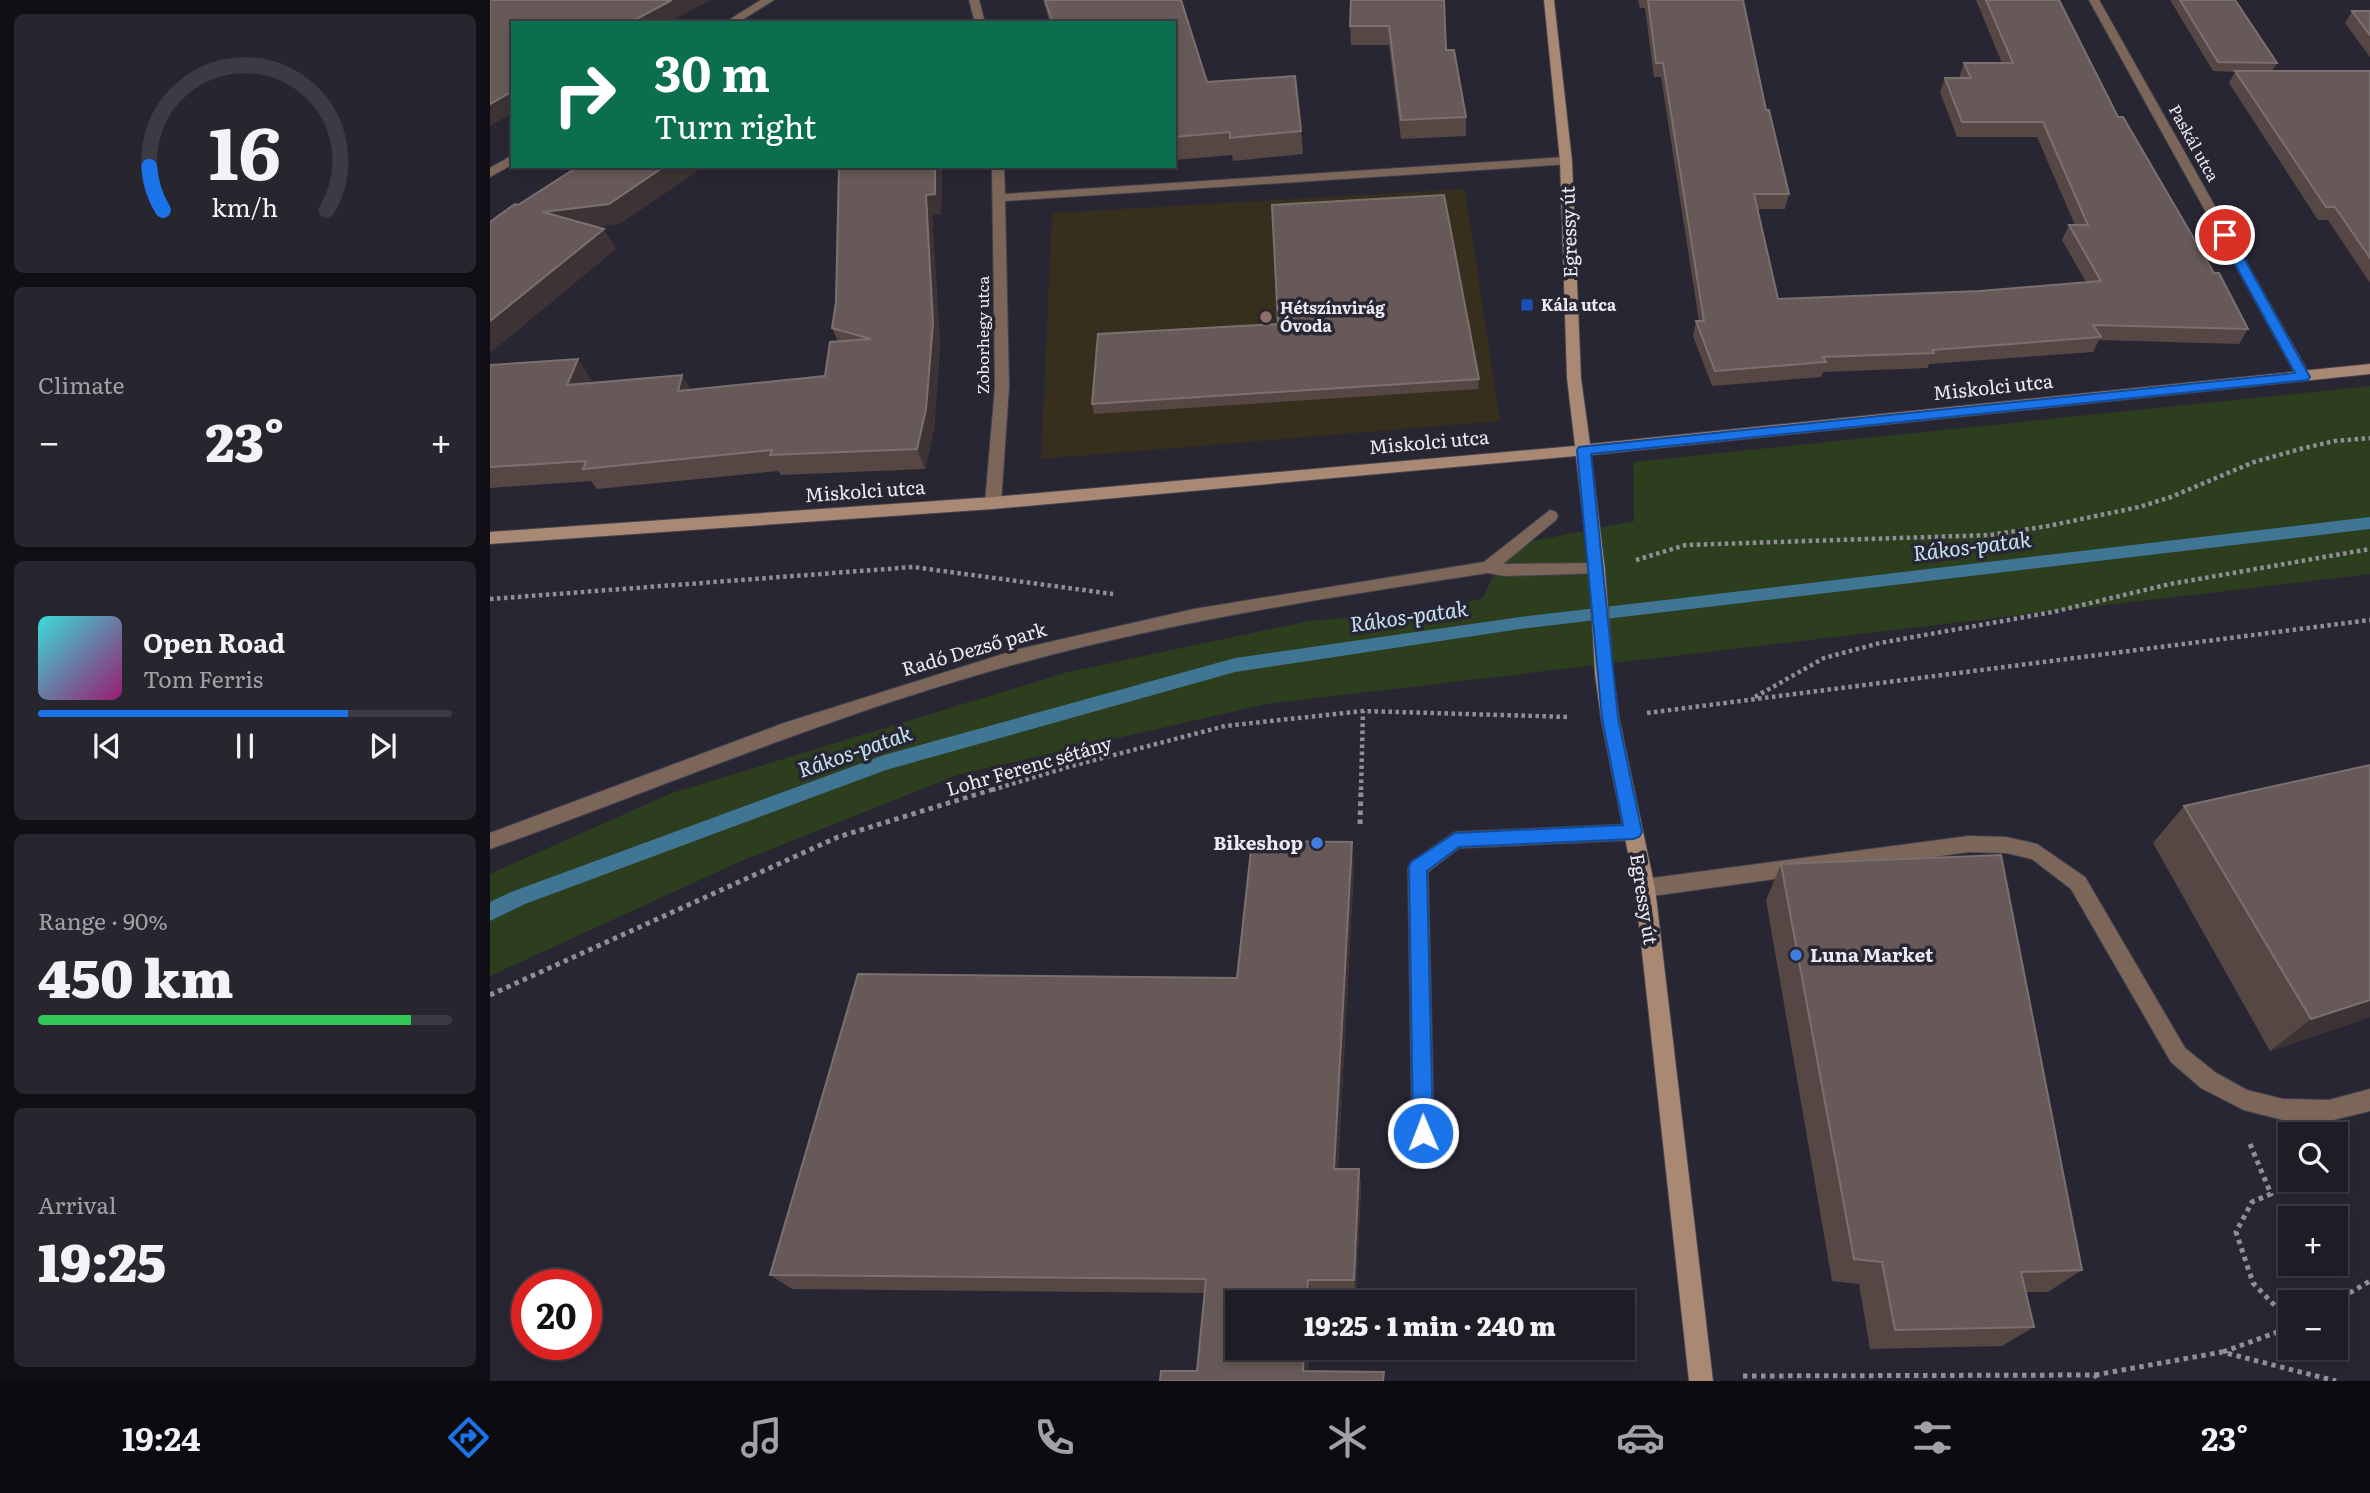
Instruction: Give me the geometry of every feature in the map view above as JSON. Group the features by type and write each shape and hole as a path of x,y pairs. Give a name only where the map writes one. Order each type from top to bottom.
{"street":[{"path":"732,21 769,0"},
{"path":"974,0 979,21"},
{"name":"Egressy út","path":"1549,0 1566,161 1574,379 1598,574 1604,674 1610,718 1645,888 1701,1378"},
{"name":"Paskál utca","path":"2094,0 2304,377"},
{"path":"490,173 511,160"},
{"path":"1000,198 1566,161"},
{"name":"Zoborhegy utca","path":"993,503 1002,387 998,168"},
{"name":"Miskolci utca","path":"490,538 993,503 1584,450 2370,369"},
{"path":"1488,567 1550,516"},
{"name":"Radó Dezső park","path":"490,841 746,742 878,698 1097,636 1220,609 1488,567 1598,574"},
{"path":"1423,1133 1418,867 1455,840 1633,832"},
{"path":"1645,888 1969,844 2006,845 2037,852 2078,883 2178,1055 2198,1076 2230,1094 2295,1112 2326,1111 2370,1100"}],"path":[{"path":"1598,574 1686,545 1990,535 2048,526 2099,517 2160,500 2254,462 2304,448 2335,441 2370,438"},
{"path":"1753,698 1824,658 1880,643 2053,612 2170,584 2370,549"},
{"path":"490,599 913,567 1127,596"},
{"name":"Lohr Ferenc sétány","path":"490,995 838,837 1068,767 1225,726 1363,711 1610,718 2370,620"},
{"path":"1360,824 1363,711"},
{"path":"2230,1094 2271,1194 2252,1202 2236,1232 2253,1283 2278,1310"},
{"path":"2348,1294 2370,1281"},
{"path":"1701,1378 2096,1378 2222,1352 2278,1329"},
{"path":"2222,1352 2336,1381"}],"shaded area":[{"name":"Hétszínvirág Óvoda","path":"1465,189 1500,421 1041,459 1052,213"}],"green space":[{"path":"2370,386 2370,574 1266,704 957,775 739,862 490,976 490,874 672,793 1068,672 1309,621 1434,611 1483,598 1507,546 1634,521 1633,462"}],"building":[{"path":"490,0 672,0 633,21 511,21 511,92 490,104"},
{"path":"1045,0 1181,0 1207,82 1295,76 1301,131 1230,138 1230,132 1176,137 1176,21 1052,21"},
{"path":"1351,0 1444,0 1446,50 1454,50 1466,117 1401,120 1389,26 1350,26"},
{"path":"1648,0 1743,0 1766,110 1769,110 1789,194 1754,194 1778,299 1980,291 2101,281 2069,225 2088,225 2043,122 1962,122 1945,78 1971,78 1964,63 2013,63 1986,0 2059,0 2118,117 2123,117 2214,273 2219,273 2248,329 2093,325 2101,337 1932,350 1934,353 1823,357 1826,362 1715,371 1696,321 1704,321 1663,63 1656,63"},
{"path":"2180,0 2235,0 2277,63 2218,62"},
{"path":"2352,11 2370,11 2370,35"},
{"path":"2235,71 2370,71 2370,258 2335,207 2326,207"},
{"path":"576,168 662,168 609,204 543,212 604,229 490,321 490,222 515,204 518,205"},
{"path":"839,168 935,168 935,194 926,195 933,323 926,409 917,449 770,455 772,450 583,469 586,461 490,467 490,365 578,359 567,385 682,375 678,391 825,376 830,342 871,339 832,328 836,302"},
{"path":"1444,195 1479,379 1092,404 1098,334 1278,324 1272,205"},
{"path":"2370,765 2370,1000 2311,1019 2184,806"},
{"path":"1252,841 1352,842 1334,1169 1359,1169 1354,1280 1308,1280 1308,1290 1225,1290 1225,1360 1303,1360 1303,1371 1384,1372 1383,1381 1160,1381 1161,1371 1197,1371 1206,1279 770,1275 858,974 1237,978"},
{"path":"2001,855 2082,1270 2021,1272 2034,1327 1895,1330 1882,1262 1854,1259 1781,864"}],"waterway":[{"name":"Rákos-patak","path":"490,912 518,898 884,763 1235,665 1520,623 2370,523"}],"place":[{"name":"Kála utca","path":"1527,305"},
{"name":"Hétszínvirág Óvoda","path":"1266,317"},
{"name":"Bikeshop","path":"1317,843"},
{"name":"Luna Market","path":"1796,955"}],"route":[{"path":"1423,1133 1418,867 1455,840 1633,832 1604,674 1597,569 1584,450 2304,377 2225,235"}]}
